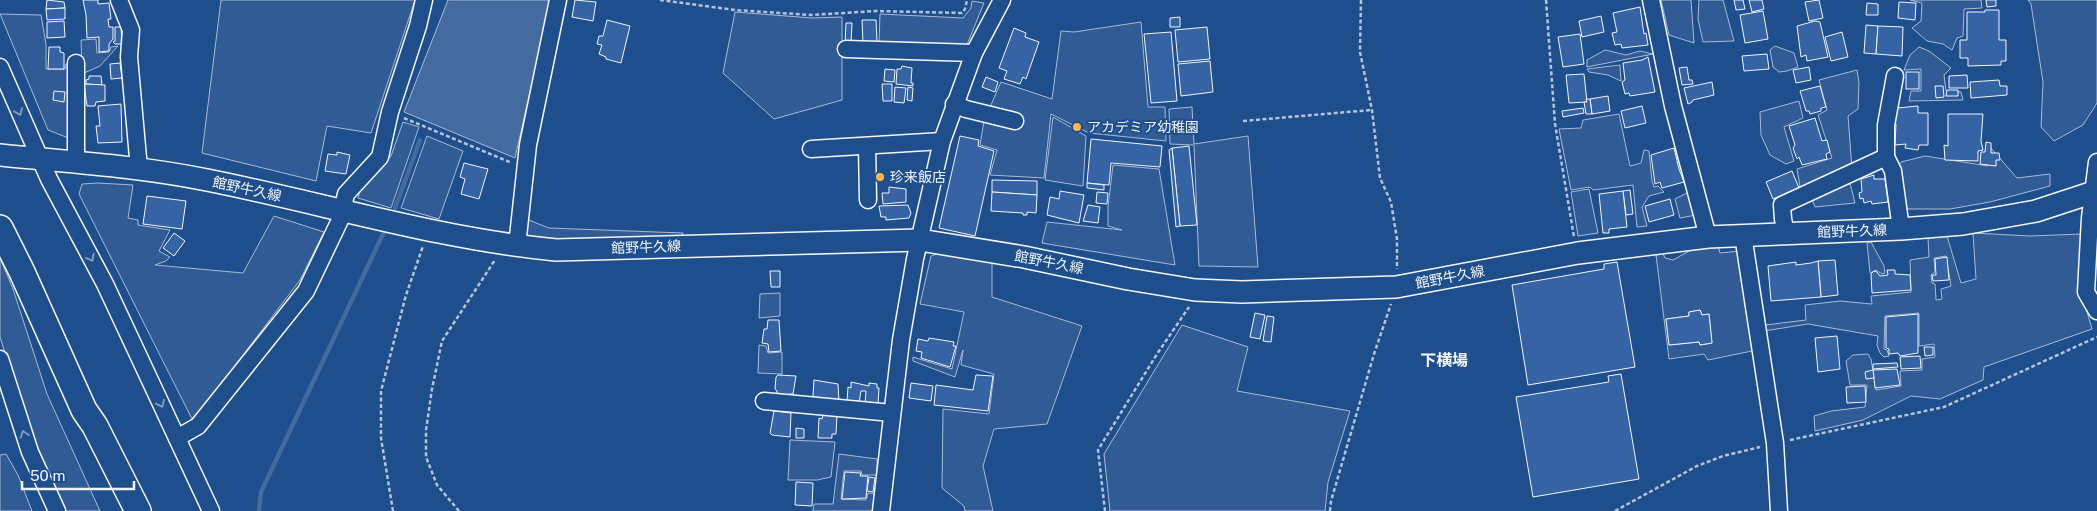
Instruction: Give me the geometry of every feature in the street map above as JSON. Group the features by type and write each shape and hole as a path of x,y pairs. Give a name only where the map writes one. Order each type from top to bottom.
{"highway":[{"path":"0,228 22,272 84,410 95,426 138,511"},
{"path":"84,410 86,430 124,511"}],"main road":[{"name":"館野牛久線","path":"0,155 139,169 206,180 428,230 511,245 556,250 920,240 1024,257 1128,279 1200,290 1285,291 1396,287 1578,253 1708,237 1902,229 2002,219 2036,211 2095,191"}],"street":[{"path":"119,0 131,30 129,57 139,169"},
{"path":"177,438 198,426 306,291 340,220 344,210 346,194 380,157 390,112 418,26 424,0"},
{"path":"511,245 528,145 558,0"},
{"path":"881,511 901,340 920,240 942,141 974,53 1002,0"},
{"path":"1651,0 1673,106 1708,237"},
{"path":"846,49 974,53"},
{"path":"76,63 76,162"},
{"path":"0,67 40,159 105,284 211,511"},
{"path":"1895,76 1886,125 1886,157 1893,172 1902,229"},
{"path":"954,104 966,109 1015,121"},
{"path":"811,149 942,141"},
{"path":"867,146 868,200"},
{"path":"1786,233 1782,219 1782,205 1886,157"},
{"path":"2097,162 2086,292 2097,311"},
{"path":"1743,235 1775,443 1779,511"},
{"path":"0,359 30,452 57,511"},
{"path":"764,401 892,413"}],"path":[{"path":"660,0 735,10 811,15 876,11 962,13 967,0"},
{"path":"1330,511 1331,501 1374,354 1396,287 1397,239 1392,202 1380,178 1372,110 1360,52 1361,0"},
{"path":"1546,0 1555,124 1578,253"},
{"path":"1243,121 1372,110"},
{"path":"390,112 525,169"},
{"path":"393,511 381,438 381,391 406,295 428,230"},
{"path":"459,511 437,485 426,457 426,430 432,389 442,341 511,245"},
{"path":"1105,511 1098,450 1157,354 1200,290"},
{"path":"1615,511 1697,466 1723,456 1944,407 2097,337"}],"shaded area":[{"path":"221,0 415,0 371,133 327,126 316,181 202,153"},
{"path":"448,0 551,0 515,158 404,112"},
{"path":"1661,0 1691,0 1694,43 1669,35"},
{"path":"1699,0 1723,0 1734,41 1703,42 1698,19"},
{"path":"1910,0 1981,0 1982,8 1964,9 1963,36 1957,38 1952,50 1943,44 1927,41 1912,28 1921,21 1922,3"},
{"path":"2028,0 2097,0 2097,103 2083,125 2054,141 2041,127 2043,82 2031,4"},
{"path":"972,1 984,3 966,47 879,43 880,14 963,18 971,8"},
{"path":"735,12 812,18 842,17 842,100 774,119 723,73"},
{"path":"0,14 41,15 46,44 46,69 65,69 66,64 72,64 71,139 48,130"},
{"path":"1141,22 1148,107 1165,107 1166,141 1089,133 1051,114 1044,178 990,175 997,150 980,145 984,121 1001,82 1052,99 1061,31 1074,32"},
{"path":"96,39 97,53 109,52 111,47 118,46 100,66 82,74 81,40"},
{"path":"1775,46 1794,53 1798,67 1779,72 1773,67 1770,50"},
{"path":"1919,47 1929,51 1951,68 1944,75 1946,91 1961,92 1963,100 1909,101 1911,91 1921,91 1921,69 1904,70 1910,55"},
{"path":"1605,50 1626,55 1640,51 1653,54 1587,67 1587,60"},
{"path":"1620,65 1621,81 1608,75 1589,72 1587,69"},
{"path":"1857,70 1859,83 1858,109 1848,116 1852,169 1801,192 1797,169 1832,158 1818,115 1827,110 1819,80"},
{"path":"1799,101 1803,118 1784,127 1794,161 1786,164 1770,155 1761,135 1760,112"},
{"path":"1192,107 1194,144 1248,136 1258,267 1199,266 1194,145 1170,144 1169,109"},
{"path":"1619,114 1630,166 1641,163 1644,150 1649,151 1654,187 1658,186 1664,192 1649,196 1642,207 1647,226 1637,227 1633,185 1593,190 1590,187 1571,190 1559,129 1581,128 1583,120"},
{"path":"1053,117 1086,136 1083,186 1045,180"},
{"path":"403,122 419,127 391,208 358,198 361,187 391,156"},
{"path":"427,136 463,151 439,219 401,208"},
{"path":"1989,146 2017,178 2050,174 2050,186 1990,202 1950,209 1908,209 1903,202 1898,167 1901,162 1925,156 1988,166"},
{"path":"1113,165 1159,169 1175,265 1042,243 1047,222 1122,230 1108,226 1108,207"},
{"path":"1850,183 1855,203 1815,207 1811,197"},
{"path":"82,184 133,185 128,218 138,220 138,225 170,230 159,251 170,257 166,261 155,265 243,273 274,216 324,232 300,280 193,421 79,194"},
{"path":"1589,189 1598,233 1578,236 1571,192"},
{"path":"1689,192 1696,215 1680,218 1675,199"},
{"path":"526,219 549,228 683,233 681,240 554,244 520,239"},
{"path":"1973,233 2030,236 2082,234 2084,301 2092,329 1984,367 1983,380 1940,399 1911,396 1863,420 1815,431 1814,416 1831,411 1865,407 1867,385 1850,385 1846,361 1853,355 1868,354 1871,359 1876,390 1901,386 1900,371 1922,370 1922,359 1935,357 1934,344 1919,346 1919,313 1885,316 1884,349 1887,350 1889,356 1884,357 1877,345 1878,336 1808,324 1764,331 1765,325 1806,320 1805,305 1840,301 1872,304 1871,296 1911,292 1910,260 1929,257 1928,238 1947,236 1961,283 1976,279","holes":["1946,256 1951,286 1941,289 1942,299 1936,300 1935,284 1932,283 1931,275 1935,272 1934,258"]},
{"path":"1717,241 1720,253 1740,251 1757,350 1708,360 1704,354 1669,359 1655,247 1660,246 1665,258 1673,260 1705,242","holes":["1700,310 1702,315 1709,314 1712,343 1700,345 1699,342 1669,345 1666,319 1689,316 1689,312"]},
{"path":"1871,242 1884,266 1885,273 1882,274 1876,270 1870,273 1867,243"},
{"path":"945,251 992,260 992,297 1082,326 1047,424 994,429 983,466 993,511 965,511 964,506 942,488 943,409 989,414 994,374 961,365 963,350 955,377 913,361 913,357 952,369 964,312 920,304 931,256"},
{"path":"0,258 13,289 47,394 100,511 62,511 47,474 24,413 0,337"},
{"path":"780,293 780,316 759,318 760,294"},
{"path":"1182,325 1248,347 1237,391 1350,411 1328,482 1325,511 1110,511 1104,454"},
{"path":"759,345 766,346 768,353 782,352 782,374 758,373"},
{"path":"790,440 835,442 831,477 817,480 788,480"},
{"path":"6,454 18,475 32,511 0,511 0,455"},
{"path":"839,454 877,459 877,475 862,475 861,471 844,471 841,499 866,500 868,493 876,494 875,511 813,511 814,504 833,504"}],"building":[{"path":"47,0 64,2 65,8 46,9"},
{"path":"83,0 98,0 98,4 109,3 111,19 108,19 109,27 113,27 113,39 109,44 109,51 99,52 99,37 87,38"},
{"path":"575,0 596,2 593,21 572,17"},
{"path":"1734,0 1743,0 1745,9 1736,10"},
{"path":"1749,0 1762,0 1764,9 1752,12"},
{"path":"1819,0 1823,18 1809,21 1805,2"},
{"path":"1986,0 1996,0 1996,6 1987,7"},
{"path":"1899,2 1916,3 1915,20 1898,18"},
{"path":"1867,3 1878,4 1878,15 1866,15"},
{"path":"1640,7 1644,34 1646,33 1648,45 1622,48 1621,44 1615,45 1612,33 1617,32 1613,13"},
{"path":"65,8 65,19 47,20 46,9"},
{"path":"1985,10 1999,10 1999,40 2006,40 2006,61 2001,61 2001,65 1968,66 1968,58 1960,58 1960,40 1967,40 1967,12 1985,12"},
{"path":"1763,11 1768,39 1745,43 1740,15"},
{"path":"1601,16 1604,32 1582,37 1579,21"},
{"path":"1180,17 1180,27 1170,27 1170,18"},
{"path":"607,20 630,26 621,63 606,59 606,57 599,54 602,45 597,44 599,36 603,36"},
{"path":"862,20 876,20 877,42 863,43"},
{"path":"64,21 65,37 47,38 47,22"},
{"path":"1815,21 1820,22 1828,57 1807,61 1806,55 1801,57 1797,26"},
{"path":"846,23 852,23 851,44 845,44"},
{"path":"1866,25 1878,26 1876,54 1864,53"},
{"path":"1878,26 1903,27 1902,56 1876,54"},
{"path":"115,27 121,27 122,44 115,44 113,42 115,41"},
{"path":"1207,27 1210,59 1178,62 1175,30"},
{"path":"1014,28 1026,33 1025,37 1039,42 1026,79 1023,77 1020,84 1004,79 1007,71 999,68"},
{"path":"1171,32 1177,101 1151,103 1144,34"},
{"path":"1842,32 1848,57 1831,61 1825,37"},
{"path":"1580,34 1584,64 1563,67 1558,37"},
{"path":"49,47 60,47 60,52 64,53 64,69 48,69"},
{"path":"1767,54 1769,69 1744,71 1742,56"},
{"path":"1648,57 1655,92 1630,96 1629,93 1625,94 1622,82 1625,80 1623,63 1642,60"},
{"path":"1210,61 1213,92 1181,96 1178,64"},
{"path":"120,63 122,78 111,79 110,64"},
{"path":"902,66 912,68 911,83 913,83 913,86 896,84 897,69 901,69"},
{"path":"1687,67 1689,80 1692,80 1693,84 1682,85 1679,68"},
{"path":"1809,67 1811,80 1796,83 1793,70"},
{"path":"885,69 895,70 894,82 884,81"},
{"path":"1906,72 1919,72 1919,89 1906,89"},
{"path":"1584,74 1587,102 1569,103 1566,75"},
{"path":"1967,75 1968,88 1949,88 1949,76"},
{"path":"89,76 101,76 102,85 86,84"},
{"path":"986,77 998,82 995,92 982,87"},
{"path":"1999,80 2000,86 2007,86 2007,95 1971,98 1970,82"},
{"path":"1712,82 1714,95 1693,100 1688,104 1684,88"},
{"path":"84,84 105,85 105,101 96,102 95,106 87,106"},
{"path":"882,84 892,84 892,101 883,101"},
{"path":"1820,86 1826,107 1821,108 1821,111 1810,114 1809,111 1806,111 1800,91"},
{"path":"1935,86 1943,86 1944,97 1936,98"},
{"path":"895,87 906,88 904,103 894,102"},
{"path":"908,87 913,88 912,101 907,100"},
{"path":"1947,90 1958,90 1958,96 1946,96"},
{"path":"54,91 65,92 64,102 53,100"},
{"path":"1608,96 1610,111 1592,114 1590,99"},
{"path":"1586,99 1590,99 1592,114 1586,114 1584,102 1587,102"},
{"path":"121,104 122,142 98,143 96,126 100,126 98,106"},
{"path":"1642,106 1646,123 1625,128 1621,111"},
{"path":"1918,106 1918,113 1928,113 1928,145 1919,145 1918,150 1905,148 1906,144 1895,145 1896,124 1894,123 1897,108"},
{"path":"1583,108 1584,113 1563,117 1562,111"},
{"path":"1948,114 1983,114 1981,141 1983,150 1978,151 1978,161 1945,160 1944,145 1948,146"},
{"path":"1815,118 1822,141 1827,140 1830,152 1826,154 1827,159 1802,165 1799,157 1797,159 1793,148 1795,145 1789,126"},
{"path":"960,136 979,140 978,146 994,151 975,236 939,228"},
{"path":"1091,139 1162,146 1160,167 1111,163 1109,185 1087,183"},
{"path":"1986,142 1991,143 1991,153 1999,153 2000,160 1996,160 1996,166 1980,164 1981,152 1985,152"},
{"path":"1189,146 1197,225 1180,226 1172,148"},
{"path":"1172,148 1180,226 1176,227 1169,150"},
{"path":"1674,148 1684,182 1662,188 1660,182 1655,184 1651,155"},
{"path":"337,152 350,155 346,174 325,171 328,154 337,155"},
{"path":"464,163 488,169 479,199 461,194 465,179 460,177"},
{"path":"1792,171 1799,188 1773,199 1766,182"},
{"path":"1874,175 1874,179 1885,179 1888,202 1872,204 1871,201 1864,203 1863,198 1860,199 1859,193 1862,192 1861,179"},
{"path":"992,180 1037,181 1037,195 992,192"},
{"path":"1087,183 1104,185 1104,190 1087,188"},
{"path":"889,187 906,189 906,202 883,204 882,193 889,193"},
{"path":"1630,190 1633,214 1626,215 1623,191"},
{"path":"1060,191 1084,195 1079,223 1047,215 1050,197 1059,199"},
{"path":"1623,191 1627,227 1609,229 1609,233 1603,233 1599,194"},
{"path":"992,192 1037,195 1036,213 1027,212 1027,215 1023,215 1023,213 991,211"},
{"path":"1097,192 1108,193 1107,204 1096,203"},
{"path":"147,196 186,201 182,229 143,224"},
{"path":"1670,199 1674,215 1649,222 1645,206"},
{"path":"908,205 911,213 909,218 886,220 886,217 881,217 879,206"},
{"path":"1088,205 1100,207 1098,223 1083,221"},
{"path":"174,233 185,241 174,256 163,248"},
{"path":"1947,257 1949,280 1933,281 1932,275 1936,275 1935,259"},
{"path":"1835,260 1838,295 1821,297 1818,261"},
{"path":"1818,261 1821,297 1771,301 1768,266 1796,262 1796,265"},
{"path":"1617,262 1635,367 1528,385 1512,285 1604,269 1604,264"},
{"path":"1887,270 1895,270 1895,274 1910,275 1911,290 1872,293 1871,274 1874,271 1880,276 1888,275"},
{"path":"770,271 780,271 780,287 771,287"},
{"path":"1700,310 1702,315 1709,314 1712,343 1700,345 1699,342 1669,345 1666,319 1689,316 1689,312"},
{"path":"1255,313 1265,315 1260,339 1250,337"},
{"path":"1918,314 1918,353 1900,356 1898,353 1889,354 1889,349 1886,348 1886,317"},
{"path":"1267,316 1274,317 1271,342 1263,341"},
{"path":"768,320 779,320 781,351 769,352 768,344 762,343 764,329 767,329"},
{"path":"1837,336 1840,369 1818,372 1815,338"},
{"path":"929,338 954,342 953,346 956,346 950,367 921,358 922,352 916,351 918,339 928,341"},
{"path":"1924,347 1933,347 1933,355 1925,356"},
{"path":"1920,356 1921,368 1901,369 1900,357"},
{"path":"1897,363 1898,367 1873,369 1873,364"},
{"path":"1897,369 1900,385 1875,388 1873,370"},
{"path":"1873,370 1874,378 1866,379 1865,372"},
{"path":"1621,374 1639,479 1533,497 1516,397 1609,382 1608,376"},
{"path":"778,375 796,376 793,394 789,394 789,398 777,397 775,389 776,377"},
{"path":"976,375 993,376 988,411 934,405 936,385 973,390"},
{"path":"814,380 838,384 839,402 813,396"},
{"path":"851,382 869,386 869,383 877,384 877,388 879,388 878,405 865,404 866,391 861,391 859,403 847,402 848,387 851,388"},
{"path":"911,383 933,386 931,401 909,398"},
{"path":"1865,386 1866,402 1847,403 1846,387"},
{"path":"774,411 791,413 790,437 772,435 770,433"},
{"path":"823,414 837,415 836,434 832,434 832,438 818,438 819,418 822,419"},
{"path":"796,428 804,429 804,438 796,438"},
{"path":"845,472 861,473 860,476 868,476 866,498 842,499"},
{"path":"869,477 875,478 873,492 867,491"},
{"path":"796,482 813,483 812,506 795,505"}],"waterway":[{"path":"395,208 420,140"},
{"path":"259,511 261,492 384,232"}],"place":[{"name":"アカデミア幼稚園","path":"1077,127"},
{"name":"珍来飯店","path":"880,177"}],"district":[{"name":"下横場","path":"1444,360"}]}
